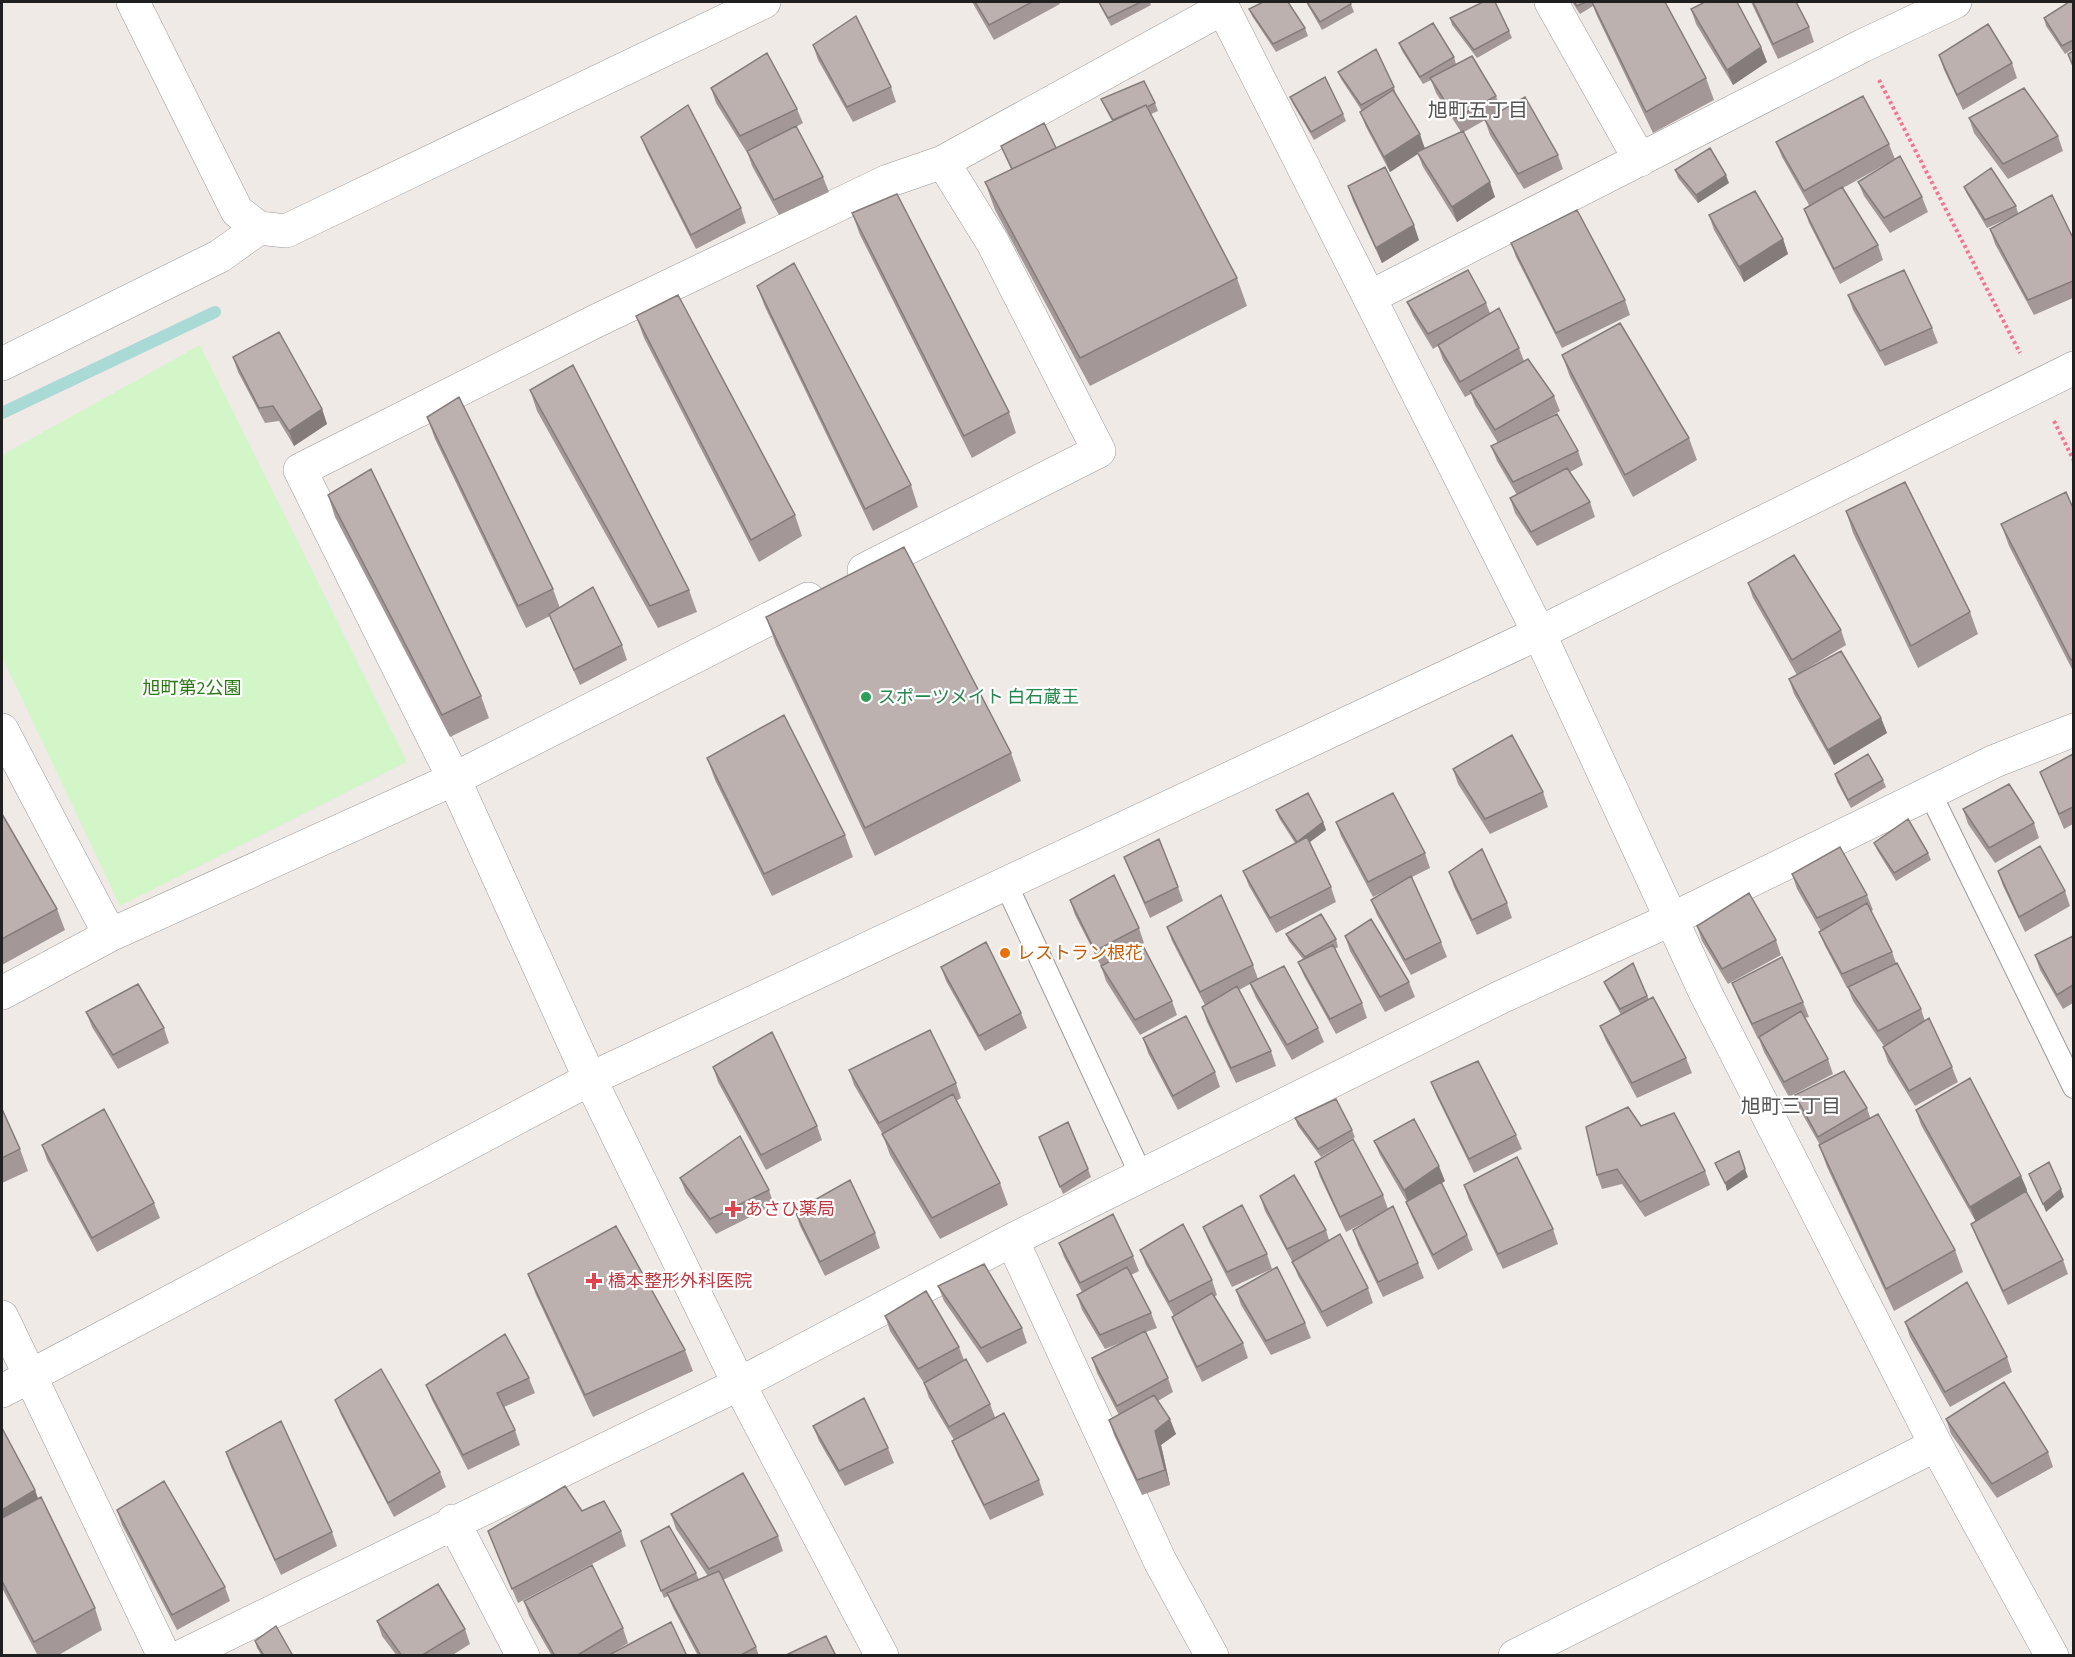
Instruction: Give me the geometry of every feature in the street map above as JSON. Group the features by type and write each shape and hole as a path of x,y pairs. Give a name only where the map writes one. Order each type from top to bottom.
{"street":[{"path":"133,2 237,211 259,228 286,231 765,2"},
{"path":"1551,2 1640,160"},
{"path":"1370,297 1862,46 1955,2"},
{"path":"882,1656 739,1384 590,1079 454,779 300,470 596,321 888,181 943,162 1221,5 1539,633 1674,918 1706,994 1936,1445 2052,1656"},
{"path":"2,993 110,935 454,779 1099,451 993,243 943,162"},
{"path":"2,364 220,256 259,228"},
{"path":"2,1391 590,1079 1539,633 2073,368"},
{"path":"2,730 110,935"},
{"path":"182,1656 453,1521 507,1498 739,1384 1012,1240 1501,997 1674,918 1995,761 2073,730"},
{"path":"1012,1240 1160,1561 1212,1656"},
{"path":"2,1317 164,1656"},
{"path":"1515,1656 1936,1445"},
{"path":"453,1521 523,1656"}],"lane":[{"path":"1930,793 2073,1087"},
{"path":"1006,884 1142,1177"}],"path":[{"path":"1862,46 2037,386"}],"green space":[{"name":"旭町第2公園","path":"200,345 407,762 120,906 2,657 2,455"}],"building":[{"path":"975,2 1032,2 989,25"},
{"path":"1099,2 1141,2 1108,18"},
{"path":"1263,2 1288,2 1305,28 1273,44 1249,9"},
{"path":"1307,2 1350,2 1351,4 1320,22"},
{"path":"1483,2 1495,2 1509,31 1474,50 1450,18"},
{"path":"1574,2 1586,2 1577,6"},
{"path":"1592,2 1665,2 1706,78 1646,112"},
{"path":"1705,2 1737,2 1761,47 1727,70 1691,9"},
{"path":"1753,2 1796,2 1809,27 1773,44"},
{"path":"2069,2 2073,2 2073,40 2062,46 2044,18"},
{"path":"856,16 891,87 847,107 813,45"},
{"path":"1433,23 1454,57 1420,77 1399,43"},
{"path":"1988,24 2012,63 1957,95 1939,55"},
{"path":"1376,49 1394,87 1361,105 1338,72"},
{"path":"2073,51 2073,66 2068,54"},
{"path":"767,53 797,109 740,136 711,88"},
{"path":"1472,56 1496,96 1456,118 1430,78"},
{"path":"1325,77 1343,114 1311,132 1290,97"},
{"path":"1144,81 1155,103 1113,120 1101,99"},
{"path":"2024,88 2058,136 2003,164 1969,118"},
{"path":"1393,90 1420,134 1384,157 1360,112"},
{"path":"1863,96 1889,144 1804,191 1776,142"},
{"path":"1525,97 1558,155 1518,174 1485,120"},
{"path":"688,105 741,208 691,235 641,137"},
{"path":"1146,105 1237,278 1080,358 985,182"},
{"path":"1044,123 1056,148 1012,169 1001,146"},
{"path":"796,126 823,177 774,200 747,151"},
{"path":"1463,131 1490,182 1452,207 1417,152"},
{"path":"1710,148 1726,175 1696,195 1675,170"},
{"path":"1900,156 1922,197 1884,218 1858,182"},
{"path":"1385,167 1414,225 1376,248 1348,186"},
{"path":"1991,168 2016,206 1985,220 1964,187"},
{"path":"1842,187 1878,245 1834,269 1804,209"},
{"path":"1755,191 1783,239 1739,267 1709,215"},
{"path":"897,194 1009,412 964,436 852,213"},
{"path":"2052,195 2073,238 2073,281 2028,300 1990,229"},
{"path":"1577,210 1625,300 1556,333 1511,243"},
{"path":"794,263 911,485 865,509 757,286"},
{"path":"1468,270 1486,303 1428,334 1407,302"},
{"path":"1904,270 1932,328 1880,351 1848,295"},
{"path":"678,295 795,515 751,540 636,316"},
{"path":"1499,308 1519,348 1460,382 1438,345"},
{"path":"1620,323 1689,438 1625,475 1562,355"},
{"path":"279,332 322,409 289,431 273,406 259,408 233,357"},
{"path":"1528,359 1554,396 1495,430 1470,391"},
{"path":"573,365 689,590 650,606 530,390"},
{"path":"459,397 553,589 518,606 427,417"},
{"path":"1557,414 1578,451 1513,482 1491,446"},
{"path":"1567,468 1590,502 1531,532 1510,498"},
{"path":"371,469 481,696 442,715 328,495"},
{"path":"1905,482 1970,612 1911,646 1846,511"},
{"path":"2066,492 2073,508 2073,659 2071,660 2001,524"},
{"path":"904,547 1011,753 865,828 766,617"},
{"path":"1794,555 1841,630 1792,660 1748,583"},
{"path":"593,587 622,645 574,670 549,614"},
{"path":"1841,651 1881,718 1828,750 1789,679"},
{"path":"784,715 845,835 764,874 707,758"},
{"path":"1512,735 1543,792 1485,819 1453,769"},
{"path":"1868,754 1883,780 1848,800 1835,774"},
{"path":"2073,754 2073,807 2059,814 2040,772"},
{"path":"2009,784 2034,823 1989,848 1963,809"},
{"path":"1308,793 1323,822 1297,842 1276,810"},
{"path":"1393,793 1425,853 1368,882 1336,822"},
{"path":"2,814 57,909 2,939"},
{"path":"1908,819 1928,853 1894,873 1874,843"},
{"path":"1307,837 1331,887 1270,918 1243,871"},
{"path":"1159,839 1178,887 1145,903 1124,857"},
{"path":"2040,846 2065,891 2019,917 1998,871"},
{"path":"1840,847 1867,895 1817,918 1792,874"},
{"path":"1482,849 1507,903 1472,920 1449,872"},
{"path":"1114,875 1139,928 1095,951 1070,900"},
{"path":"1411,876 1441,942 1405,960 1371,900"},
{"path":"1749,893 1776,940 1722,969 1697,926"},
{"path":"1221,895 1253,965 1200,992 1167,927"},
{"path":"1867,903 1892,952 1842,974 1819,932"},
{"path":"1321,914 1336,939 1305,957 1286,934"},
{"path":"1371,919 1409,982 1380,997 1345,936"},
{"path":"2073,936 2073,985 2057,995 2035,955"},
{"path":"986,942 1021,1013 979,1036 941,967"},
{"path":"1142,944 1172,1001 1135,1020 1101,966"},
{"path":"1333,945 1362,1003 1330,1019 1298,962"},
{"path":"1782,957 1803,1002 1752,1024 1732,983"},
{"path":"1633,963 1647,996 1620,1009 1604,982"},
{"path":"1897,963 1921,1009 1878,1031 1848,987"},
{"path":"1284,966 1318,1028 1287,1045 1250,983"},
{"path":"138,984 164,1028 113,1055 86,1012"},
{"path":"1237,986 1271,1051 1231,1068 1202,1007"},
{"path":"1653,997 1686,1058 1632,1083 1600,1026"},
{"path":"1801,1011 1828,1059 1784,1082 1759,1037"},
{"path":"1186,1016 1215,1072 1173,1096 1143,1038"},
{"path":"1929,1018 1952,1067 1909,1091 1883,1047"},
{"path":"930,1030 956,1083 879,1123 849,1070"},
{"path":"772,1032 817,1126 761,1155 713,1067"},
{"path":"1478,1061 1516,1135 1469,1159 1431,1082"},
{"path":"1844,1071 1867,1108 1818,1137 1795,1095"},
{"path":"1970,1078 2021,1176 1970,1207 1916,1110"},
{"path":"953,1094 1000,1183 932,1218 882,1134"},
{"path":"1336,1099 1352,1130 1318,1149 1295,1118"},
{"path":"1628,1107 1641,1126 1674,1113 1705,1171 1640,1202 1617,1169 1597,1175 1586,1127"},
{"path":"2,1109 20,1149 2,1158"},
{"path":"104,1109 154,1203 92,1238 42,1145"},
{"path":"1878,1114 1955,1250 1886,1289 1819,1145"},
{"path":"1414,1119 1439,1166 1404,1190 1374,1141"},
{"path":"1068,1122 1088,1169 1060,1187 1039,1137"},
{"path":"740,1136 769,1190 710,1219 680,1178"},
{"path":"1353,1139 1383,1195 1340,1217 1315,1162"},
{"path":"1739,1151 1745,1169 1725,1183 1715,1163"},
{"path":"1517,1157 1553,1229 1498,1254 1464,1185"},
{"path":"2049,1162 2061,1189 2043,1204 2029,1174"},
{"path":"1294,1175 1326,1230 1287,1249 1260,1196"},
{"path":"850,1180 875,1233 820,1262 795,1211"},
{"path":"1441,1182 1467,1235 1433,1255 1406,1202"},
{"path":"2026,1191 2063,1260 2003,1291 1971,1224"},
{"path":"1242,1205 1267,1254 1227,1272 1203,1227"},
{"path":"1393,1206 1418,1263 1378,1282 1353,1230"},
{"path":"1113,1214 1133,1256 1080,1283 1059,1243"},
{"path":"1183,1224 1212,1280 1169,1302 1140,1250"},
{"path":"616,1226 685,1350 585,1395 528,1274"},
{"path":"1340,1234 1368,1288 1322,1312 1292,1262"},
{"path":"984,1264 1022,1328 981,1348 938,1286"},
{"path":"1127,1267 1151,1313 1100,1335 1077,1295"},
{"path":"1277,1267 1305,1323 1266,1341 1236,1290"},
{"path":"1967,1282 2007,1357 1945,1392 1905,1322"},
{"path":"926,1291 959,1347 918,1369 885,1316"},
{"path":"1212,1293 1243,1343 1197,1367 1172,1317"},
{"path":"1145,1331 1168,1378 1117,1406 1092,1358"},
{"path":"505,1334 529,1378 497,1393 515,1430 463,1455 426,1385"},
{"path":"966,1359 990,1404 949,1427 924,1383"},
{"path":"381,1369 440,1472 388,1503 335,1400"},
{"path":"2004,1382 2048,1452 1992,1484 1946,1419"},
{"path":"1154,1395 1170,1419 1155,1431 1165,1470 1137,1480 1109,1420"},
{"path":"864,1398 888,1448 839,1471 813,1426"},
{"path":"1004,1413 1039,1480 984,1505 952,1441"},
{"path":"281,1421 332,1532 275,1560 226,1452"},
{"path":"2,1428 35,1490 2,1510"},
{"path":"743,1473 778,1536 709,1569 671,1514"},
{"path":"164,1481 225,1587 172,1615 117,1510"},
{"path":"565,1486 582,1511 604,1501 621,1531 512,1589 488,1531"},
{"path":"41,1497 95,1608 34,1642 2,1581 2,1518"},
{"path":"669,1526 696,1573 661,1591 641,1541"},
{"path":"592,1565 623,1628 576,1656 555,1656 524,1601"},
{"path":"719,1571 756,1647 739,1656 701,1656 667,1593"},
{"path":"438,1584 465,1629 421,1656 402,1656 377,1621"},
{"path":"671,1622 687,1656 607,1656"},
{"path":"276,1626 293,1656 264,1656 255,1641"},
{"path":"826,1636 836,1656 784,1656"}],"waterway":[{"path":"2,413 215,312"}],"place":[{"name":"スポーツメイト 白石蔵王","path":"866,697"},
{"name":"レストラン根花","path":"1005,953"},
{"name":"あさひ薬局","path":"733,1209"},
{"name":"橋本整形外科医院","path":"594,1281"}],"district":[{"name":"旭町五丁目","path":"1478,110"},
{"name":"旭町三丁目","path":"1791,1106"}]}
